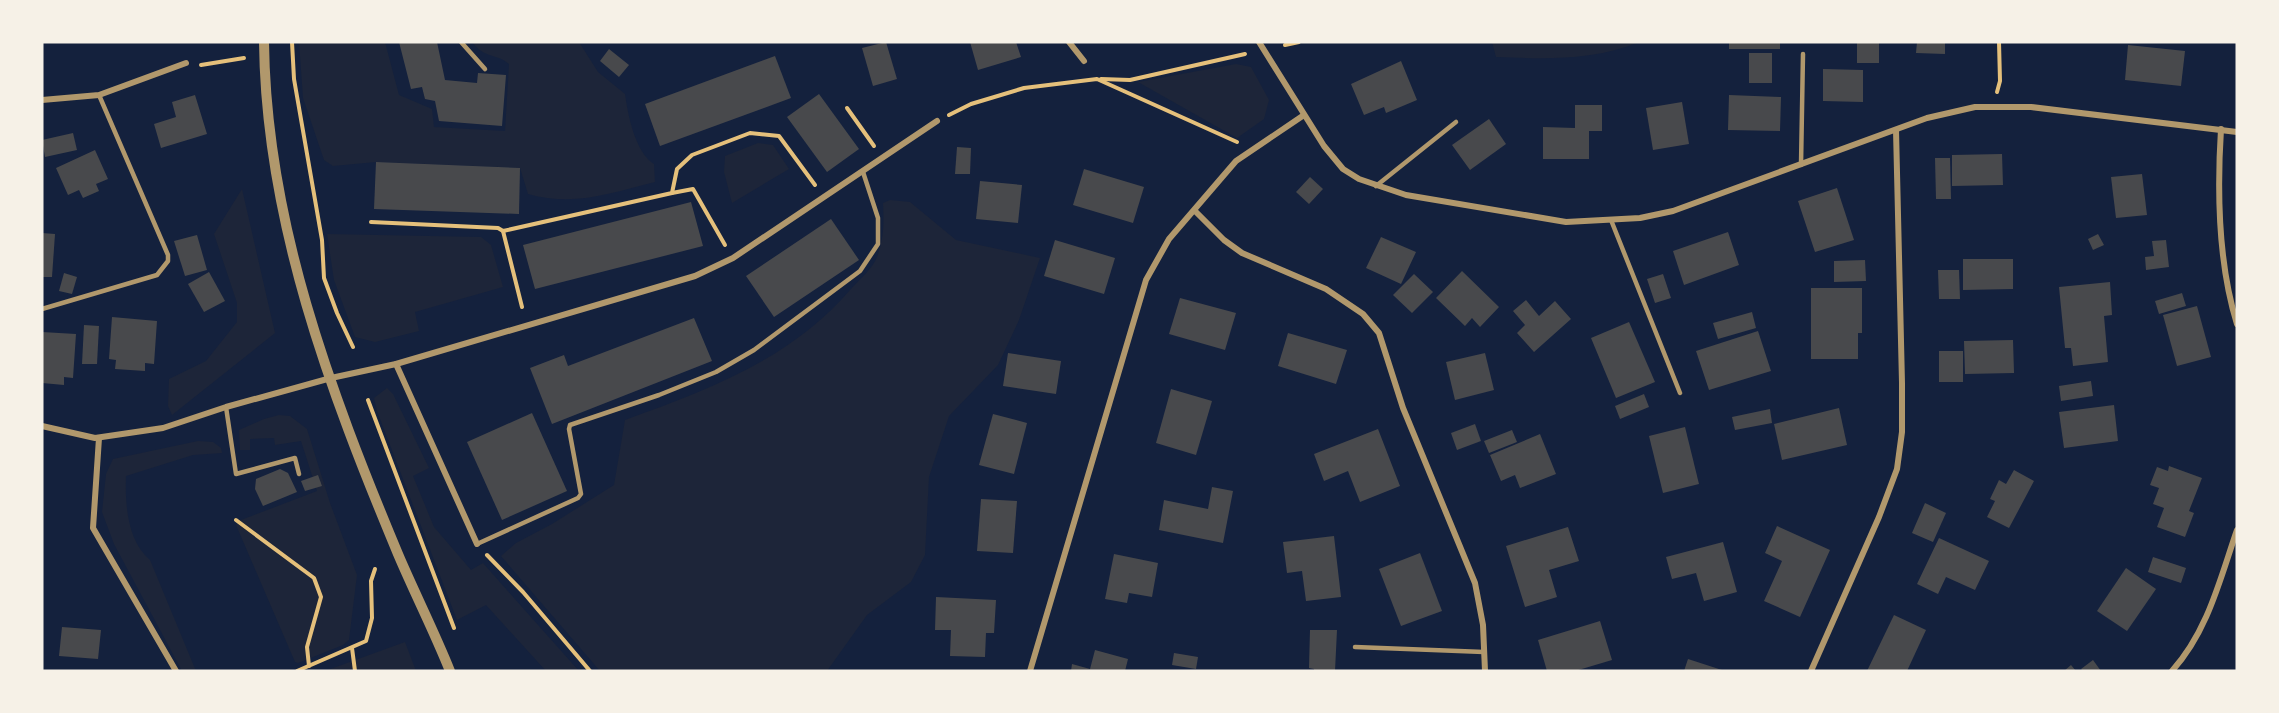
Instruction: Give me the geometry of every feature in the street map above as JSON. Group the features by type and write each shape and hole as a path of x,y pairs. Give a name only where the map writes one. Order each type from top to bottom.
{"street":[{"path":"264,42 265,93 282,212 299,286 331,378 398,554 450,671"},
{"path":"1069,42 1084,62"},
{"path":"1259,42 1324,146 1343,169 1359,179 1406,195 1566,222 1640,218 1673,211 1927,118 1975,106 1993,105 2237,132"},
{"path":"42,100 99,95 186,63"},
{"path":"1030,671 1146,280 1169,239 1236,161 1304,115"},
{"path":"42,426 99,438 164,428 226,406 331,378 396,364 695,276 733,258 937,122"},
{"path":"2222,129 2218,178 2227,286 2237,324"},
{"path":"1811,671 1879,518 1897,469 1902,432 1902,382 1896,130"},
{"path":"1195,211 1224,240 1242,253 1326,289 1363,314 1379,333 1403,408 1475,583 1483,625 1485,671"},
{"path":"396,364 477,544"},
{"path":"99,438 93,528 176,671"},
{"path":"2172,671 2185,657 2208,615 2226,569 2237,530"}],"lane":[{"path":"461,42 485,69"},
{"path":"1802,165 1803,54"},
{"path":"42,309 157,275 168,261 168,255 99,95"},
{"path":"1376,186 1456,122"},
{"path":"477,544 578,498 581,494 570,425 658,395 716,372 754,350 860,271 878,244 878,218 863,172"},
{"path":"1611,220 1680,393"},
{"path":"226,406 236,474 295,458 299,474"},
{"path":"1355,647 1484,652"}],"path":[{"path":"292,42 294,79 322,240 324,278 353,347"},
{"path":"1285,45 1299,42"},
{"path":"1993,105 2000,81 1999,42"},
{"path":"937,122 971,104 1024,88 1097,79 1130,80 1245,54"},
{"path":"186,63 194,66 244,58"},
{"path":"1097,79 1251,149"},
{"path":"847,108 874,147"},
{"path":"672,193 677,169 692,155 750,134 779,136 824,198"},
{"path":"371,222 498,228 503,231 693,189 725,245"},
{"path":"503,231 522,307"},
{"path":"368,400 458,639"},
{"path":"237,520 314,578 321,597 307,647 309,666"},
{"path":"477,544 523,592 590,671"},
{"path":"297,671 366,641 372,618 371,581 375,569"},
{"path":"352,648 355,671"}],"shaded area":[{"path":"299,42 385,42 399,95 432,109 434,127 505,131 509,64 500,58 486,54 472,42 579,42 598,72 625,94 630,122 637,142 647,158 654,164 655,182 592,197 561,199 528,194 520,168 376,162 333,166 324,160 303,98"},
{"path":"1492,42 1639,42 1586,56 1532,58 1496,57"},
{"path":"1236,64 1251,67 1269,100 1264,119 1237,138 1138,82"},
{"path":"758,143 773,145 789,169 732,203 724,172 725,156"},
{"path":"242,189 275,333 172,415 168,406 169,379 206,361 237,322 237,303 214,234"},
{"path":"890,200 910,202 956,240 1040,258 1019,320 998,365 949,416 929,477 925,555 911,582 867,615 827,671 600,671 501,556 516,543 552,524 614,485 625,420 688,396 747,369 776,353 828,313 875,261 882,237 883,203"},
{"path":"327,234 481,237 491,245 503,287 415,312 419,331 375,342 355,337 334,280"},
{"path":"387,388 393,394 429,468 413,476 434,527 471,570 483,563 579,671 546,671 486,605 457,620 377,411 374,398"},
{"path":"279,415 290,416 307,429 330,503 357,575 349,640 343,645 298,663 295,662 236,525 241,520 317,491 301,441 275,445 274,438 250,439 250,450 240,450 239,430"},
{"path":"198,441 213,442 221,448 222,453 193,455 126,476 127,509 132,532 136,543 150,560 196,671 182,671 114,544 102,512 106,474 113,459"},
{"path":"405,642 416,671 325,671"}],"building":[{"path":"399,42 437,42 445,80 477,83 478,73 506,75 502,126 439,121 435,101 425,99 422,87 411,89"},
{"path":"886,42 897,79 873,86 862,48"},
{"path":"970,42 1016,42 1021,57 978,70"},
{"path":"1729,42 1780,42 1780,49 1729,49"},
{"path":"1857,42 1879,42 1879,63 1857,63"},
{"path":"1917,42 1945,42 1945,54 1916,53"},
{"path":"2128,45 2185,51 2181,86 2125,80"},
{"path":"609,49 629,65 619,77 600,61"},
{"path":"1749,53 1772,53 1772,83 1749,83"},
{"path":"775,56 791,98 660,146 645,104"},
{"path":"1401,61 1417,100 1386,113 1384,107 1364,115 1351,84"},
{"path":"1823,69 1863,70 1863,102 1823,101"},
{"path":"819,94 859,149 827,172 787,117"},
{"path":"195,95 207,134 161,148 154,124 176,117 172,102"},
{"path":"1729,95 1781,97 1780,131 1728,130"},
{"path":"1682,102 1689,144 1653,150 1646,108"},
{"path":"1575,105 1602,105 1602,131 1589,131 1589,159 1543,159 1543,127 1575,128"},
{"path":"1489,119 1506,144 1470,170 1452,145"},
{"path":"73,133 77,150 45,157 42,140"},
{"path":"957,147 971,148 970,174 955,174"},
{"path":"95,150 108,179 96,184 99,191 83,198 79,190 68,195 56,168"},
{"path":"2002,154 2003,185 1952,186 1952,155"},
{"path":"1935,158 1950,158 1951,199 1936,199"},
{"path":"376,162 520,168 519,214 374,209"},
{"path":"1084,169 1144,187 1133,223 1073,205"},
{"path":"2142,174 2147,215 2116,218 2111,177"},
{"path":"1310,177 1323,189 1309,204 1296,192"},
{"path":"980,181 1022,185 1018,223 976,219"},
{"path":"1837,188 1854,240 1815,252 1798,201"},
{"path":"691,202 703,246 535,289 523,245"},
{"path":"831,219 859,260 774,317 746,276"},
{"path":"1728,232 1739,265 1684,285 1673,251"},
{"path":"42,233 55,234 52,277 42,277"},
{"path":"2098,234 2104,245 2093,250 2088,239"},
{"path":"197,235 207,270 185,276 174,241"},
{"path":"1381,237 1416,252 1401,284 1366,268"},
{"path":"1055,240 1115,258 1104,294 1044,276"},
{"path":"2166,240 2169,267 2146,270 2145,257 2154,256 2152,241"},
{"path":"1963,259 2013,259 2013,289 1963,290"},
{"path":"1865,260 1866,281 1834,282 1834,261"},
{"path":"1938,270 1959,270 1960,299 1939,299"},
{"path":"1462,271 1499,307 1480,327 1472,318 1465,326 1436,298"},
{"path":"209,272 225,301 204,312 188,284"},
{"path":"64,273 77,277 72,294 59,291"},
{"path":"1414,274 1433,292 1412,313 1393,295"},
{"path":"1663,274 1671,298 1655,303 1647,279"},
{"path":"2110,282 2112,315 2104,316 2108,362 2073,366 2071,348 2065,348 2059,287"},
{"path":"1811,288 1862,288 1862,333 1858,333 1858,359 1811,359"},
{"path":"2182,293 2186,306 2159,314 2155,301"},
{"path":"1180,298 1236,313 1225,350 1169,334"},
{"path":"1526,300 1539,316 1555,301 1571,319 1534,352 1517,333 1525,325 1513,311"},
{"path":"2197,306 2211,357 2177,366 2163,315"},
{"path":"1752,312 1756,328 1718,339 1713,323"},
{"path":"112,317 157,321 154,364 145,363 145,371 115,369 116,360 109,359"},
{"path":"694,318 712,361 552,424 530,368 564,355 568,366"},
{"path":"1629,322 1655,382 1616,398 1591,338"},
{"path":"84,325 99,326 97,364 82,364"},
{"path":"1758,331 1771,371 1709,390 1696,351"},
{"path":"42,332 76,334 73,378 64,377 64,385 42,383"},
{"path":"1288,333 1347,350 1336,384 1278,366"},
{"path":"2013,340 2014,373 1965,374 1964,341"},
{"path":"1939,351 1963,351 1963,382 1939,382"},
{"path":"1008,353 1061,361 1056,394 1003,386"},
{"path":"1485,353 1494,390 1455,400 1446,362"},
{"path":"2091,381 2093,396 2061,401 2059,386"},
{"path":"1171,389 1212,401 1196,455 1156,443"},
{"path":"1644,394 1649,407 1620,419 1615,406"},
{"path":"2114,405 2118,441 2064,448 2059,412"},
{"path":"1839,408 1847,445 1782,460 1774,424"},
{"path":"1770,409 1772,423 1735,430 1732,417"},
{"path":"532,413 567,491 502,520 467,442"},
{"path":"993,414 1027,423 1014,474 979,465"},
{"path":"1475,424 1481,441 1457,450 1451,433"},
{"path":"1685,427 1699,484 1663,493 1649,436"},
{"path":"1378,429 1400,486 1360,502 1348,471 1324,481 1314,454"},
{"path":"1512,430 1517,442 1489,453 1484,441"},
{"path":"1540,434 1556,474 1520,488 1515,475 1501,481 1490,455"},
{"path":"2169,466 2202,478 2189,511 2194,513 2185,537 2157,527 2164,508 2153,504 2159,488 2150,485 2157,467 2168,471"},
{"path":"280,469 288,473 297,492 263,506 255,489 256,479"},
{"path":"2014,470 2034,481 2009,528 1987,517 1995,501 1990,499 1999,480 2006,484"},
{"path":"318,475 322,486 305,491 301,481"},
{"path":"1212,487 1233,491 1223,543 1159,530 1164,500 1208,509"},
{"path":"981,499 1017,501 1013,553 977,551"},
{"path":"1925,503 1946,513 1933,542 1912,533"},
{"path":"1777,526 1830,550 1800,617 1764,601 1782,561 1765,553"},
{"path":"1568,527 1579,561 1549,570 1557,597 1525,607 1506,546"},
{"path":"1334,536 1341,597 1306,601 1302,571 1287,573 1283,542"},
{"path":"1939,538 1989,561 1975,590 1946,577 1938,594 1917,584"},
{"path":"1723,542 1737,592 1704,601 1696,573 1672,579 1666,557"},
{"path":"1420,553 1442,611 1401,626 1379,569"},
{"path":"1114,554 1158,563 1152,597 1129,593 1127,603 1105,599"},
{"path":"2153,557 2186,568 2181,583 2148,572"},
{"path":"2126,568 2156,589 2127,631 2097,611"},
{"path":"936,597 996,600 994,633 986,633 985,657 950,656 951,630 935,630"},
{"path":"1894,615 1926,630 1907,671 1867,671"},
{"path":"1600,621 1612,660 1575,671 1547,671 1538,640"},
{"path":"62,627 101,630 98,659 59,656"},
{"path":"1310,630 1337,630 1335,671 1314,671 1309,668"},
{"path":"1095,650 1128,659 1125,671 1071,671 1072,664 1090,669"},
{"path":"1174,653 1198,657 1196,669 1172,665"},
{"path":"1688,659 1725,671 1684,671"},
{"path":"2093,660 2101,671 2081,669"},
{"path":"2071,665 2076,671 2064,671"}]}
